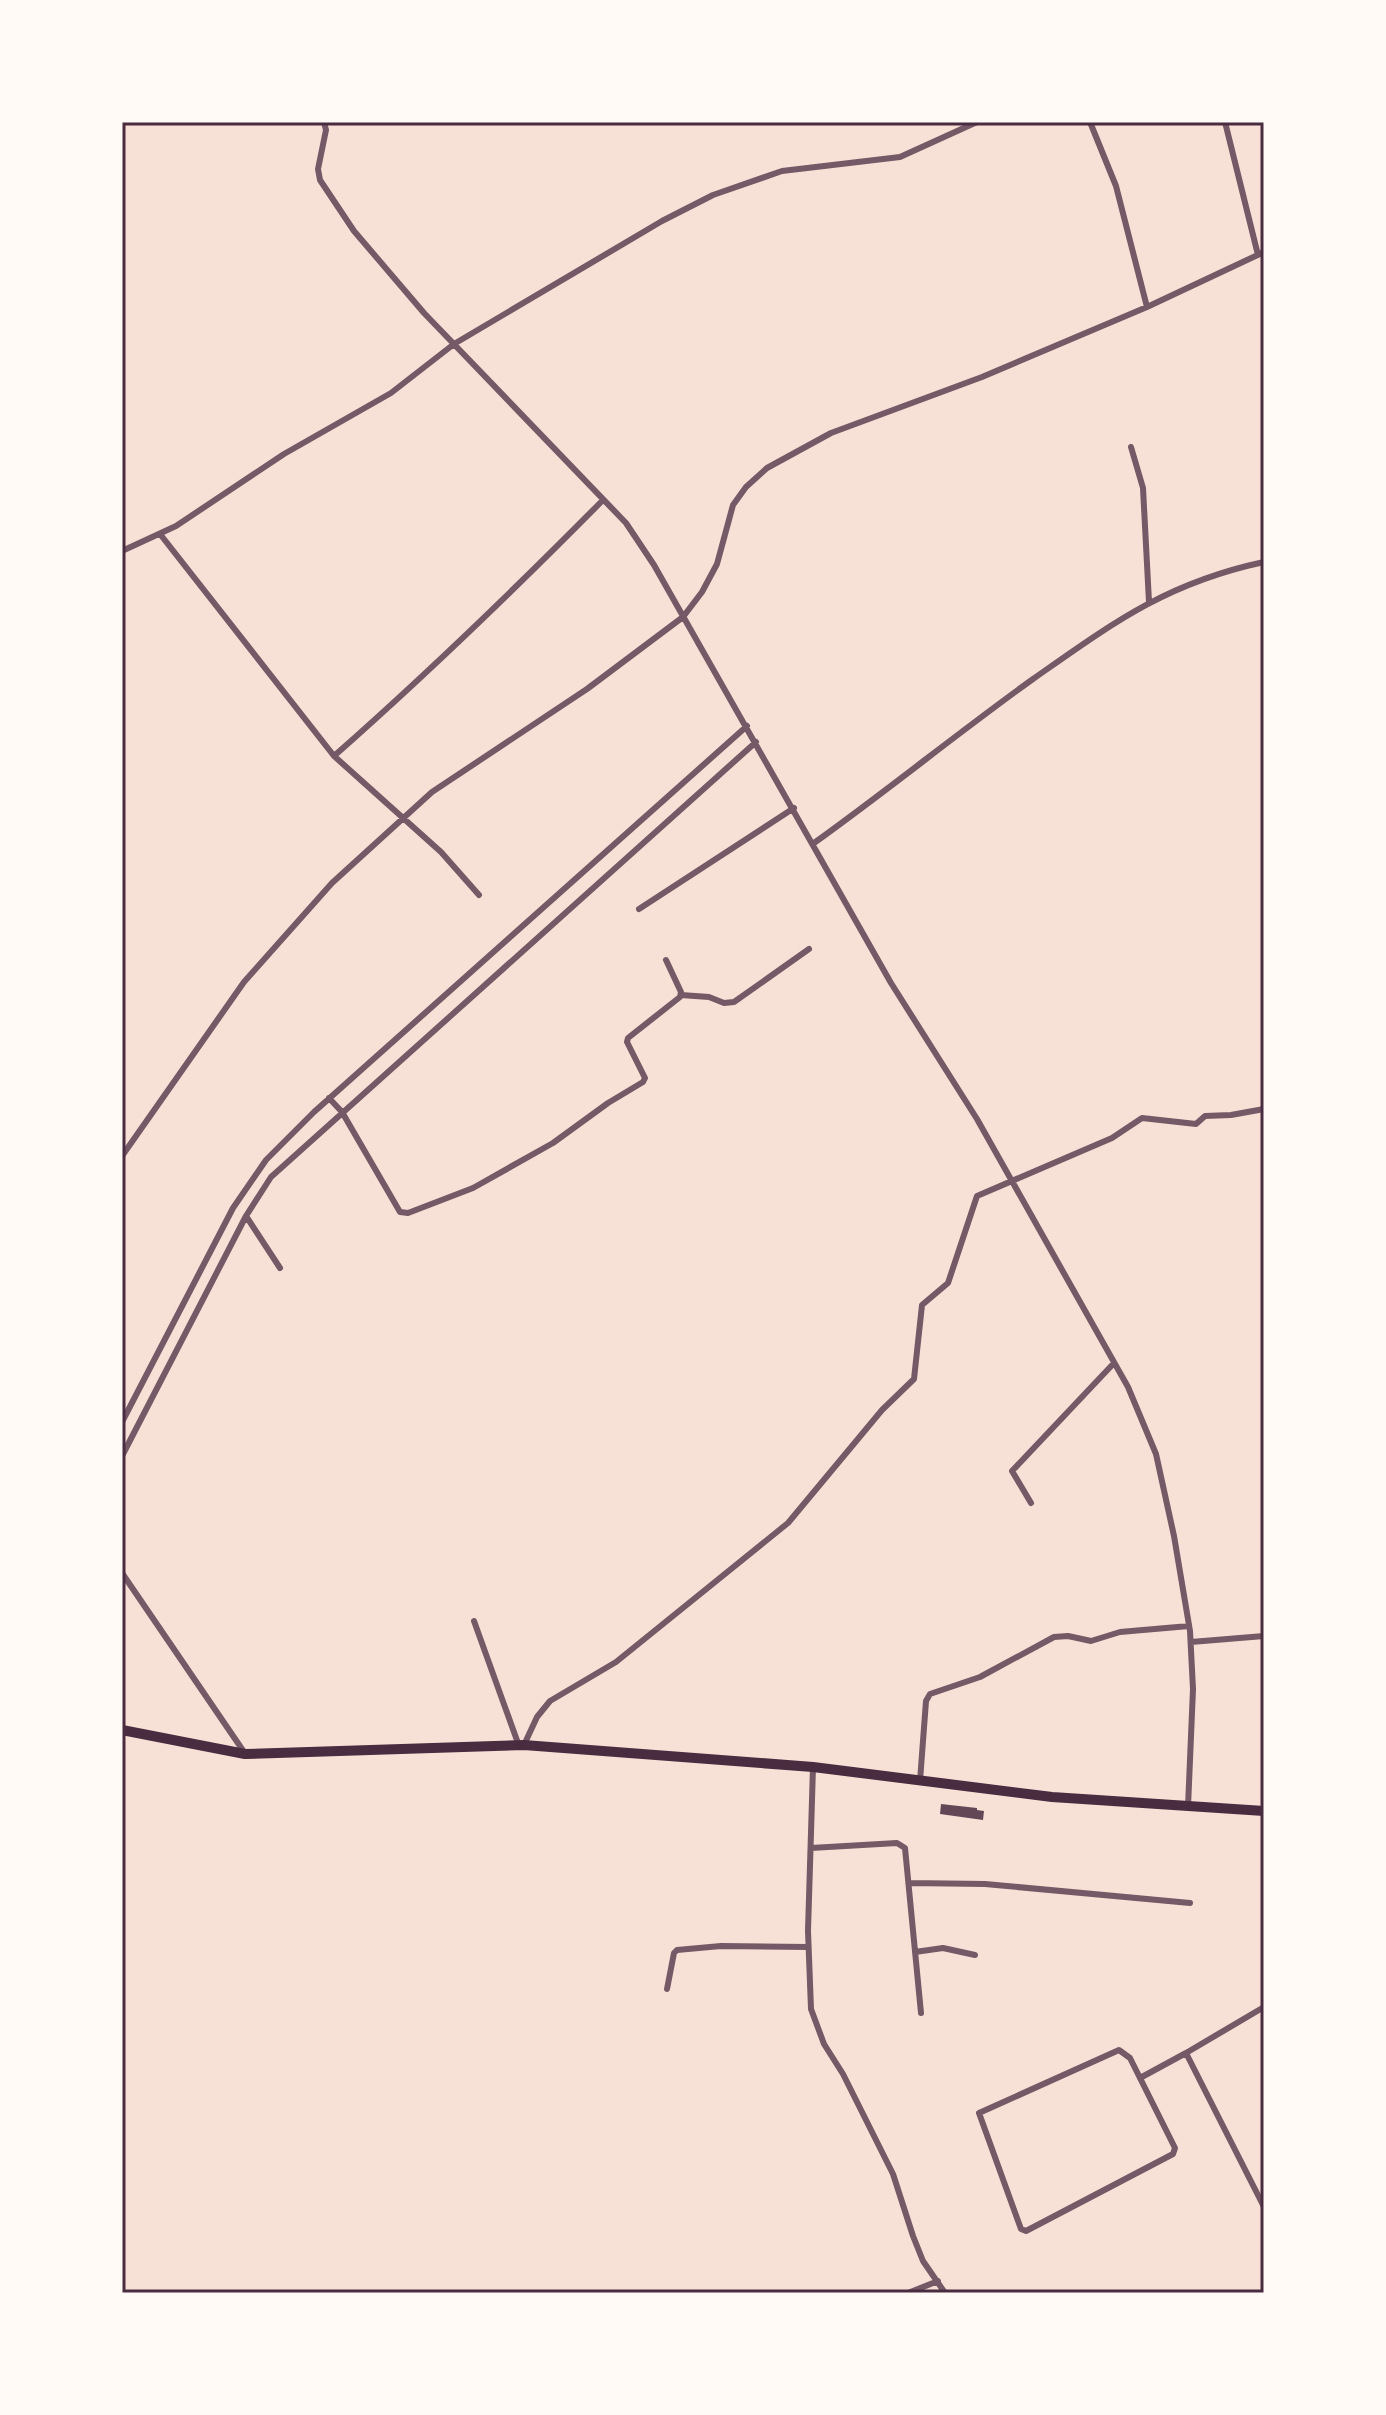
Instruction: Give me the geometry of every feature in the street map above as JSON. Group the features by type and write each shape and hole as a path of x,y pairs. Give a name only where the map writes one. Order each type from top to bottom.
{"highway":[{"path":"122,1730 245,1754 522,1746 813,1767 1052,1797 1264,1811"}],"street":[{"path":"324,122 326,130 318,169 320,180 354,231 424,313 626,523 647,554 891,983 977,1119 1128,1387 1156,1454 1189,1626 1193,1689 1188,1808"},
{"path":"122,551 160,534 284,454 391,393 454,344 662,221 713,195 782,171 900,157 977,122"},
{"path":"1090,122 1116,186 1147,307"},
{"path":"122,1156 244,982 332,883 432,792 587,689 683,617 702,592 717,564 733,505 746,487 767,468 831,433 982,377 1147,307 1261,253 1225,122"},
{"path":"1131,447 1143,488 1149,602"},
{"path":"334,756 495,607 603,500"},
{"path":"160,534 334,756 441,852 479,895"},
{"path":"814,843 1101,631 1149,602 1206,578 1264,562"},
{"path":"122,1422 198,1292 266,1160 299,1139 638,836 747,726"},
{"path":"122,1456 198,1292 246,1216 250,1196 271,1177 299,1139 638,836 756,742"},
{"path":"639,909 794,808"},
{"path":"335,1104 396,1209 408,1213 473,1188 553,1143 643,1082 644,1073 628,1038 681,995 709,997 729,1004 809,949"},
{"path":"666,960 681,995"},
{"path":"522,1746 537,1717 550,1701 616,1662 788,1523 882,1410 914,1379 922,1305 948,1283 977,1196 1112,1138 1142,1118 1196,1124 1205,1116 1264,1109"},
{"path":"246,1216 280,1268"},
{"path":"1031,1503 1012,1471 1114,1363"},
{"path":"122,1573 245,1754"},
{"path":"474,1621 522,1746"},
{"path":"920,1781 926,1701 930,1694 980,1677 1054,1637 1068,1636 1091,1641 1120,1632 1189,1626"},
{"path":"1191,1642 1264,1636"},
{"path":"813,1767 808,1947 811,2009 817,2029 893,2174 923,2261 945,2293"},
{"path":"811,1848 897,1843 905,1848 921,2013"},
{"path":"909,1882 985,1884 1190,1903"},
{"path":"667,1989 677,1950 733,1946 808,1947"},
{"path":"915,1952 943,1948 975,1955"},
{"path":"1140,2078 1264,2007"},
{"path":"1119,2050 1127,2053 1140,2078 1175,2148 1173,2154 1026,2231 1021,2229 979,2118 981,2110 1119,2050"},
{"path":"1186,2053 1264,2207"},
{"path":"908,2293 938,2281"}],"building":[{"path":"941,1804 977,1808 984,1811 983,1820 940,1814"}]}
